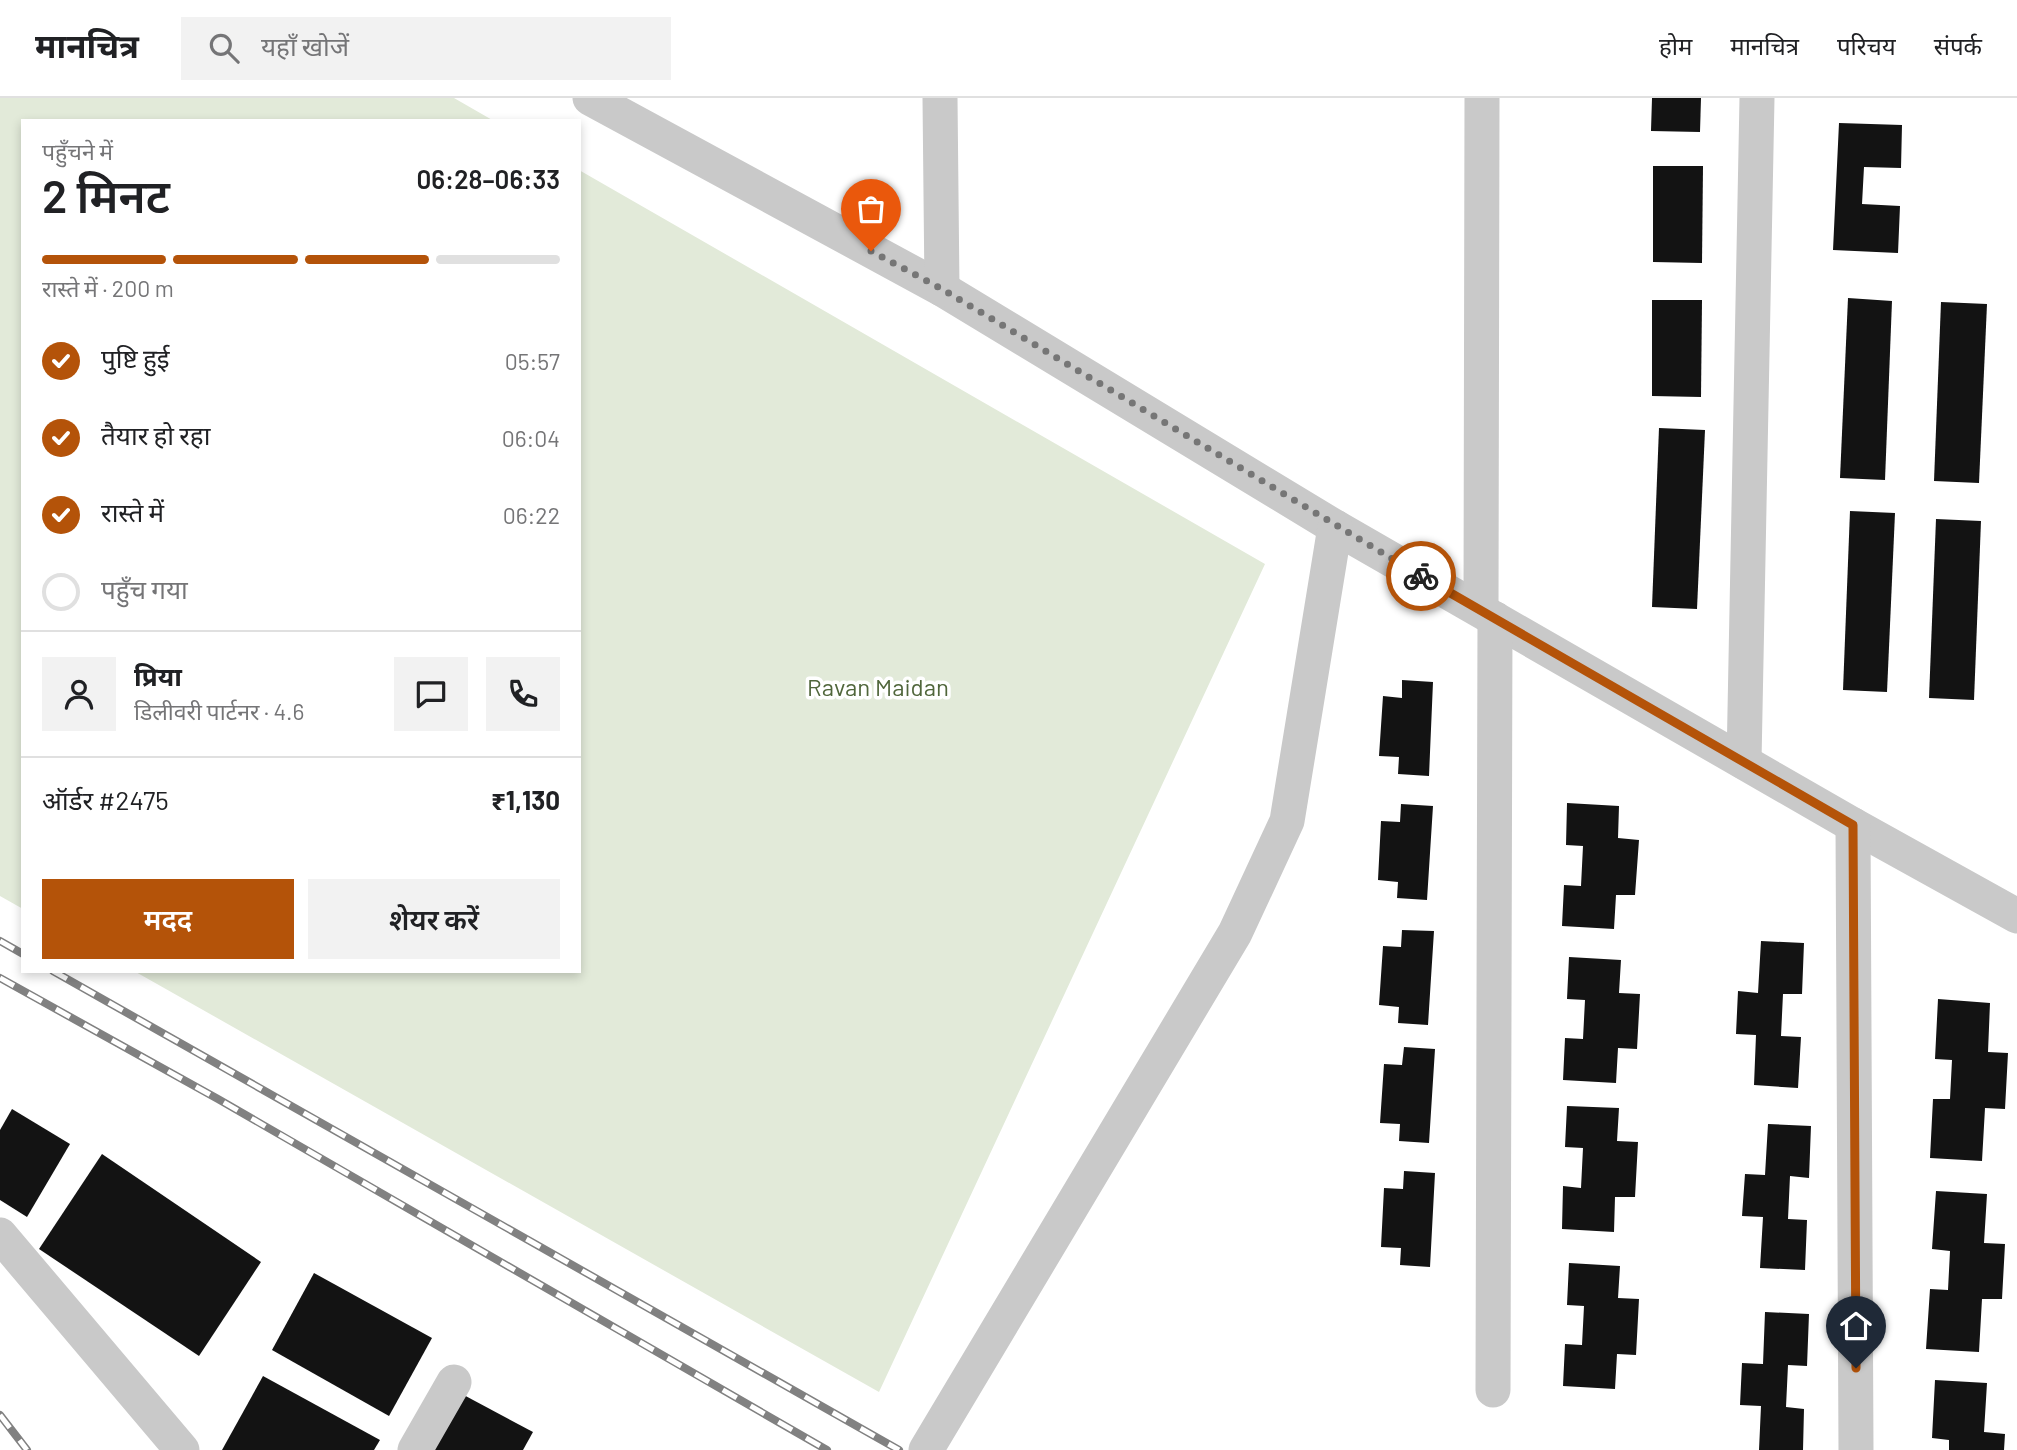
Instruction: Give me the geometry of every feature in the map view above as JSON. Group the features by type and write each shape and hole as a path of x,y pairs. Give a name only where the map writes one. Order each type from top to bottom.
{"street":[{"path":"590,98 942,289 1335,527 1853,825 2017,916"},
{"path":"940,98 942,289"},
{"path":"1482,98 1493,1390"},
{"path":"1744,762 1757,98"},
{"path":"926,1450 1235,933 1287,821 1335,527"},
{"path":"1853,825 1856,1450"},
{"path":"0,1235 182,1450"},
{"path":"415,1450 454,1382"}],"green space":[{"path":"0,98 454,98 491,119 21,119 21,908 0,896"},
{"name":"Ravan Maidan","path":"581,171 1265,564 879,1392 138,973 581,973"}],"building":[{"path":"1652,98 1701,98 1700,132 1651,131"},
{"path":"1839,123 1902,125 1901,168 1864,167 1862,204 1900,206 1898,253 1833,250"},
{"path":"1653,166 1703,166 1702,263 1653,262"},
{"path":"1848,298 1892,301 1885,480 1840,478"},
{"path":"1652,300 1702,300 1701,397 1652,396"},
{"path":"1941,302 1987,304 1979,483 1934,481"},
{"path":"1659,428 1705,430 1697,609 1652,607"},
{"path":"1850,511 1895,513 1887,692 1843,690"},
{"path":"1936,519 1981,521 1974,700 1929,698"},
{"path":"1402,680 1433,682 1429,776 1398,774 1399,757 1379,756 1383,696 1402,698"},
{"path":"1567,803 1619,806 1618,838 1639,840 1635,895 1616,895 1614,929 1562,926 1564,885 1581,886 1583,846 1566,845"},
{"path":"1401,804 1433,806 1427,900 1397,898 1398,882 1378,880 1381,821 1400,822"},
{"path":"1402,930 1434,931 1428,1025 1398,1023 1399,1007 1379,1005 1383,946 1401,947"},
{"path":"1761,941 1804,943 1802,994 1783,994 1781,1036 1801,1037 1798,1088 1754,1085 1756,1035 1736,1034 1738,991 1758,993"},
{"path":"1569,957 1621,960 1619,993 1640,994 1637,1049 1618,1048 1616,1083 1563,1080 1565,1038 1583,1039 1585,1000 1567,999"},
{"path":"1938,999 1990,1003 1988,1052 2008,1053 2005,1109 1985,1108 1982,1161 1930,1158 1933,1099 1950,1099 1952,1060 1935,1059"},
{"path":"1404,1047 1435,1049 1429,1143 1399,1141 1400,1124 1380,1123 1384,1064 1402,1065"},
{"path":"1567,1106 1619,1108 1617,1141 1638,1142 1635,1197 1615,1197 1614,1232 1562,1229 1563,1186 1581,1188 1583,1148 1565,1147"},
{"path":"12,1109 70,1144 27,1217 0,1200 0,1130"},
{"path":"1768,1124 1811,1126 1809,1178 1790,1176 1788,1219 1807,1220 1805,1270 1760,1268 1763,1217 1742,1216 1745,1174 1765,1175"},
{"path":"102,1154 261,1262 199,1356 39,1249"},
{"path":"1404,1171 1435,1173 1430,1267 1400,1265 1401,1248 1381,1247 1384,1188 1403,1189"},
{"path":"1936,1191 1987,1194 1984,1243 2005,1244 2002,1299 1982,1299 1979,1352 1926,1349 1930,1289 1948,1290 1950,1251 1932,1249"},
{"path":"1569,1263 1620,1266 1618,1298 1639,1299 1636,1355 1617,1354 1615,1389 1563,1386 1565,1344 1582,1345 1584,1306 1567,1305"},
{"path":"314,1273 432,1338 389,1416 272,1350"},
{"path":"1765,1312 1809,1314 1807,1366 1788,1365 1786,1407 1804,1409 1803,1450 1759,1450 1761,1406 1740,1405 1742,1363 1763,1364"},
{"path":"263,1376 380,1440 374,1450 222,1450"},
{"path":"1935,1380 1987,1383 1984,1432 2005,1434 2004,1450 1949,1450 1949,1440 1932,1438"},
{"path":"460,1393 533,1432 523,1450 429,1450"}],"railway":[{"path":"0,941 21,953"},
{"path":"57,973 899,1450"},
{"path":"0,978 218,1099 827,1450"},
{"path":"0,1415 27,1450"}],"way so far":[{"path":"871,251 942,289 1335,527 1421,576"}],"route":[{"path":"1421,576 1853,825 1856,1368"}]}
